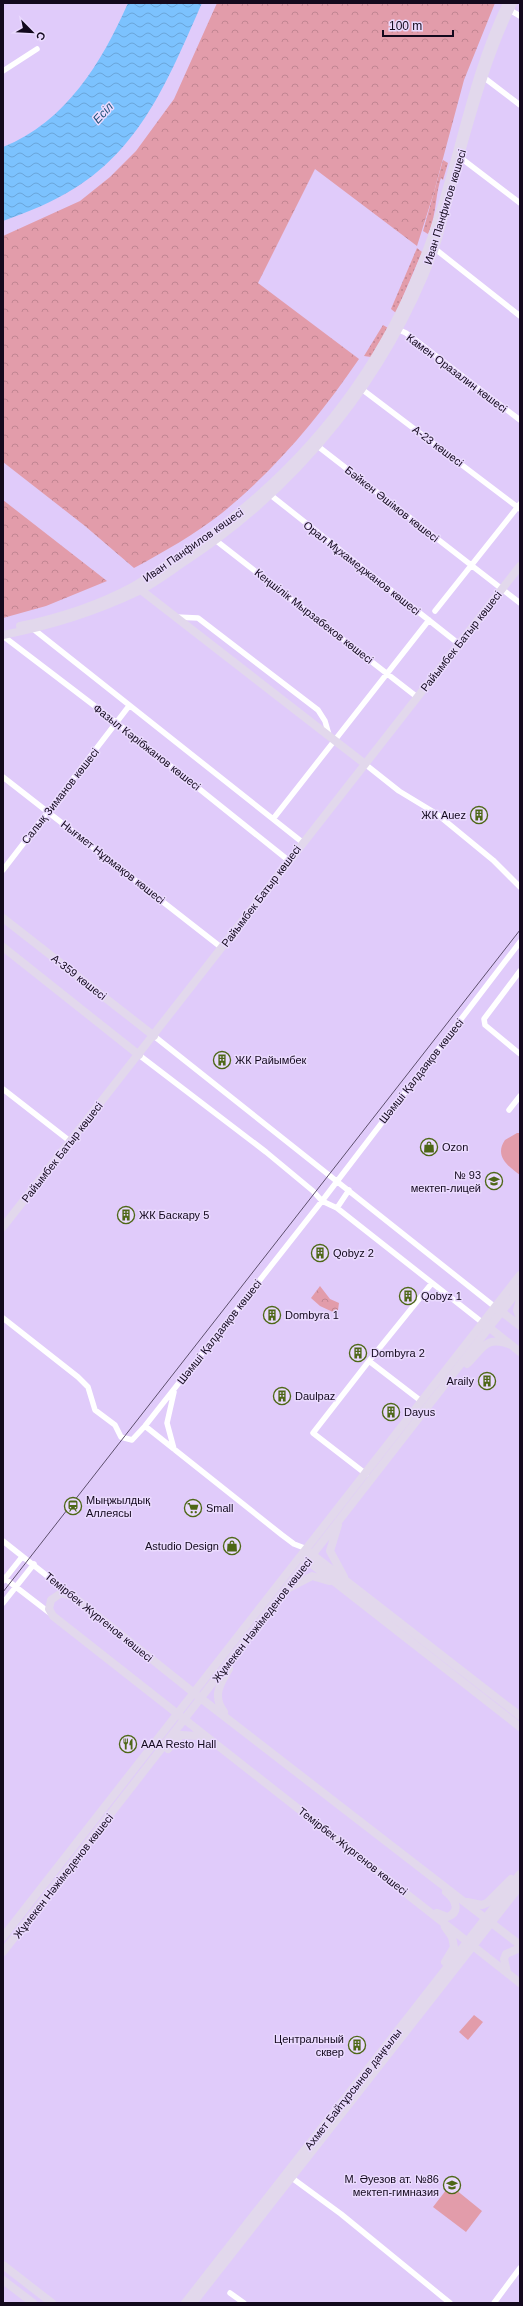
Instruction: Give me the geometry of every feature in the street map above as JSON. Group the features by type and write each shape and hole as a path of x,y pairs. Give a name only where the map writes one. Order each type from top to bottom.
{"street":[{"path":"509,6 520,16"},
{"name":"Иван Панфилов көшесі","path":"396,328 429,244 481,75 509,6"},
{"path":"3,71 37,49"},
{"path":"481,75 520,105"},
{"path":"457,155 520,203"},
{"name":"Иван Панфилов көшесі","path":"3,635 100,608 138,588 214,538 268,494 315,445 360,388 396,328 434,248 457,155"},
{"path":"434,248 520,316"},
{"name":"Камен Оразалин көшесі","path":"396,328 520,420"},
{"name":"А-23 көшесі","path":"360,388 519,507"},
{"name":"Бәйкен Әшімов көшесі","path":"315,445 520,603"},
{"name":"Орал Мұхамеджанов көшесі","path":"268,494 459,644"},
{"path":"435,611 519,507"},
{"name":"Кеңшілік Мырзабеков көшесі","path":"214,538 417,698"},
{"name":"Райымбек Батыр көшесі","path":"3,1227 154,1036 302,842 366,764 520,566"},
{"path":"138,588 399,791 436,814 493,860 520,887"},
{"path":"175,618 198,618 318,710 325,721 332,739"},
{"path":"273,819 332,739 387,674 429,620"},
{"path":"31,627 302,842"},
{"name":"Иван Панфилов көшесі","path":"3,630 31,627"},
{"name":"Фазыл Кәрібжанов көшесі","path":"3,635 116,722 288,860"},
{"name":"Салық Зиманов көшесі","path":"3,870 129,706"},
{"name":"Нығмет Нұрмақов көшесі","path":"3,777 222,948"},
{"name":"А-359 көшесі","path":"3,918 154,1036"},
{"name":"Шәмші Қалдаяқов көшесі","path":"3,1318 78,1377 88,1387 95,1410 115,1425 121,1437 132,1440 146,1426 322,1202 337,1180 520,941"},
{"path":"3,947 266,1152 314,1191 322,1202 337,1208 520,1352"},
{"path":"520,971 484,1019 485,1025 520,1054"},
{"path":"154,1036 520,1326"},
{"path":"3,1089 71,1142"},
{"path":"509,1110 520,1096"},
{"path":"337,1208 349,1190"},
{"name":"Жұмекен Нәжімеденов көшесі","path":"197,1695 239,1649 285,1590 307,1555 339,1520 451,1377 520,1275"},
{"path":"366,1474 312,1433 432,1283"},
{"name":"Жұмекен Нәжімеденов көшесі","path":"498,1309 520,1288"},
{"path":"520,1300 517,1310 520,1318"},
{"name":"Жұмекен Нәжімеденов көшесі","path":"3,1952 146,1768 197,1695 307,1555 421,1400 486,1325"},
{"path":"451,1377 486,1344 496,1341 512,1345"},
{"path":"369,1361 421,1400"},
{"path":"174,1450 167,1423 175,1389"},
{"path":"146,1426 174,1450 294,1544 337,1583 520,1727"},
{"path":"339,1520 330,1551 347,1581"},
{"name":"Темірбек Жүргенов көшесі","path":"3,1541 22,1557 34,1564 197,1695 520,1944"},
{"path":"307,1555 347,1581 520,1716"},
{"path":"4,1579 22,1557"},
{"path":"3,1603 34,1564"},
{"path":"285,1590 312,1576 337,1583"},
{"name":"Темірбек Жүргенов көшесі","path":"4,1579 402,1889 520,1984"},
{"path":"53,1616 49,1609 54,1597 60,1593 74,1597"},
{"path":"232,1722 219,1705 217,1690 239,1649"},
{"name":"Жұмекен Нәжімеденов көшесі","path":"3,1937 181,1717"},
{"path":"146,1768 156,1763 181,1735 198,1736 219,1746"},
{"path":"402,1889 409,1891 441,1916 446,1917 452,1915 456,1908 456,1902 428,1878 422,1868"},
{"path":"465,1901 482,1905 487,1903 520,1873"},
{"name":"Ахмет Байтұрсынов даңғылы","path":"489,1920 520,1873"},
{"name":"Ахмет Байтұрсынов даңғылы","path":"185,2303 358,2087 489,1920 520,1886"},
{"path":"430,1989 454,1947 452,1937 441,1920"},
{"name":"Ахмет Байтұрсынов даңғылы","path":"193,2303 292,2178 430,1989 470,1944"},
{"path":"506,1972 504,1959 506,1954 520,1948"},
{"path":"292,2178 328,2204 450,2303"},
{"path":"3,2265 52,2303"},
{"path":"494,2303 520,2268"},
{"path":"3,2280 33,2303"},
{"path":"230,2293 244,2303"}],"green space":[{"path":"217,3 495,3 464,80 434,192 417,246 315,169 258,283 359,359 329,401 296,441 242,496 201,528 134,568 85,526 3,462 3,236 80,201 110,177 136,151 174,99"},
{"path":"443,160 448,163 443,180 441,178 438,188 433,221 428,234 423,231"},
{"path":"417,248 422,252 396,313 391,309"},
{"path":"383,325 388,328 371,357 364,356"},
{"path":"3,500 107,581 46,606 3,618"},
{"path":"517,1133 520,1133 520,1175 507,1164 501,1151 505,1140"},
{"path":"320,1286 330,1299 339,1303 338,1310 335,1313 320,1306 311,1298"},
{"path":"474,2015 483,2022 468,2040 459,2032"},
{"path":"450,2185 482,2211 466,2232 433,2207"}],"water":[{"name":"Есіл","path":"128,3 202,3 179,56 152,106 137,129 119,151 99,171 67,193 22,214 3,221 3,147 25,136 45,122 63,106 79,88 94,68 118,25"}],"tram line":[{"path":"3,1592 520,930"}],"place":[{"name":"ЖК Auez","path":"479,815"},
{"name":"ЖК Райымбек","path":"222,1060"},
{"name":"Ozon","path":"429,1147"},
{"name":"№ 93 мектеп-лицей","path":"494,1181"},
{"name":"ЖК Баскару 5","path":"126,1215"},
{"name":"Qobyz 2","path":"320,1253"},
{"name":"Qobyz 1","path":"408,1296"},
{"name":"Dombyra 1","path":"272,1315"},
{"name":"Dombyra 2","path":"358,1353"},
{"name":"Araily","path":"487,1381"},
{"name":"Daulpaz","path":"282,1396"},
{"name":"Dayus","path":"391,1412"},
{"name":"Мыңжылдық Аллеясы","path":"73,1506"},
{"name":"Small","path":"193,1508"},
{"name":"Astudio Design","path":"232,1546"},
{"name":"AAA Resto Hall","path":"128,1744"},
{"name":"Центральный сквер","path":"357,2045"},
{"name":"М. Әуезов ат. №86 мектеп-гимназия","path":"452,2185"}]}
